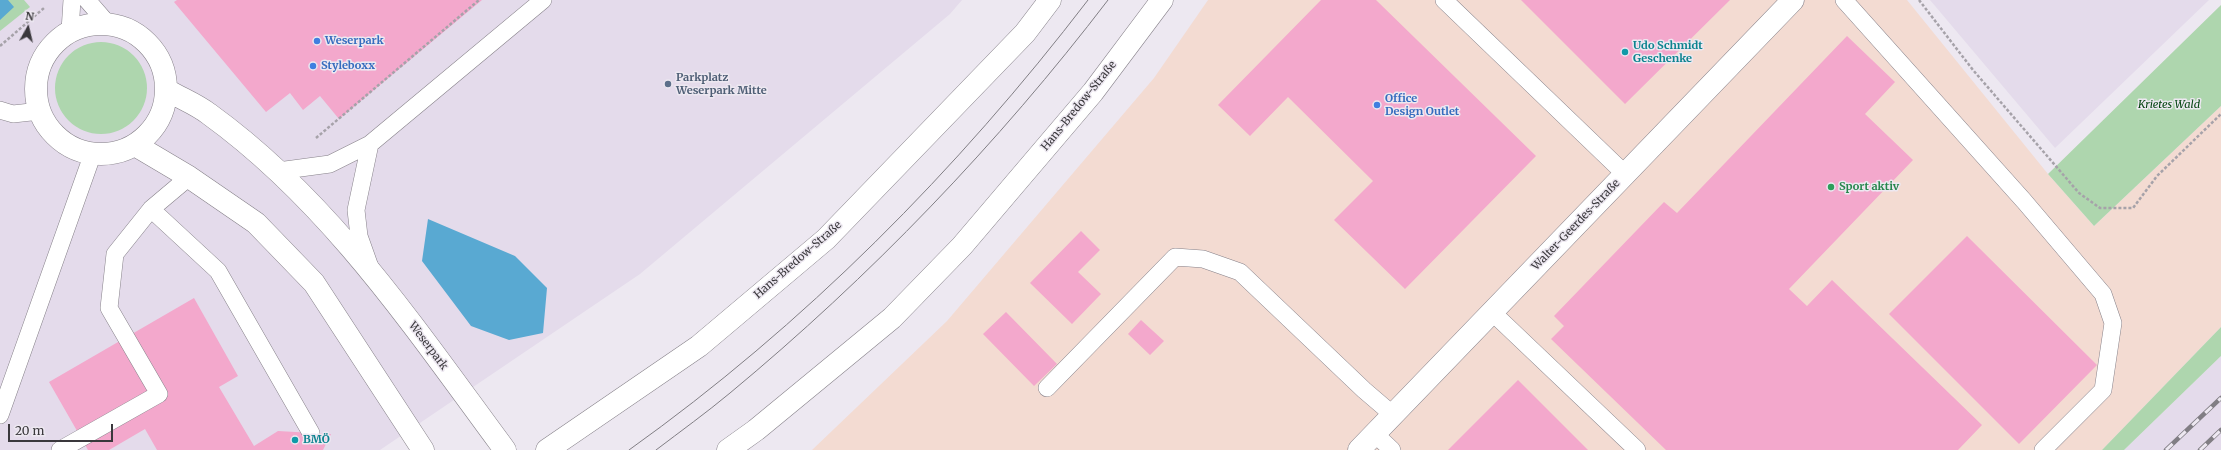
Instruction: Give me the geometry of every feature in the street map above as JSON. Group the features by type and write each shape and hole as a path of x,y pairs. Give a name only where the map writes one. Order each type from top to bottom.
{"street":[{"name":"Hans-Bredow-Straße","path":"547,450 699,346 826,239 1025,33 1050,0"},
{"name":"Hans-Bredow-Straße","path":"728,450 756,430 892,318 962,246 1092,92 1162,0"},
{"name":"Walter-Geerdes-Straße","path":"1359,450 1392,414 1793,0"},
{"path":"107,23 131,30 150,45 163,66 167,90 164,106 158,121 148,135 135,145 114,153 93,153 76,149 60,140 48,127 40,111 36,93 37,74 55,42 70,31 88,25 107,23"},
{"name":"Weserpark","path":"167,90 208,113 278,170 371,269 505,450"},
{"path":"135,145 189,177 256,223 314,283 423,450"}],"lane":[{"path":"70,31 72,0"},
{"path":"87,0 107,23"},
{"path":"278,170 330,164 370,144 543,0"},
{"path":"1444,0 1625,174"},
{"path":"1844,0 2018,195 2103,294 2113,323 2102,390 2043,450"},
{"path":"0,110 13,114 40,111"},
{"path":"370,144 356,210 359,236 371,269"},
{"path":"0,414 93,153"},
{"path":"60,450 159,394 108,308 115,254 150,209 189,177"},
{"path":"150,209 218,270 311,433"},
{"path":"1047,388 1175,257 1203,259 1240,272 1348,375 1392,414"},
{"path":"1492,312 1637,450"},
{"path":"1374,433 1392,450"}],"path":[{"path":"314,140 479,0"},
{"path":"1919,0 1974,70 2079,193 2100,208 2133,208 2157,176 2221,114"},
{"path":"0,46 46,6"}],"shaded area":[{"path":"0,0 962,0 950,14 640,274 380,450 0,450"},
{"path":"1208,0 1907,0 2048,174 2094,226 2221,106 2221,327 2102,450 812,450 947,321 1154,78"},
{"path":"1930,0 2209,0 2055,148"},
{"path":"2221,356 2221,450 2124,450"}],"green space":[{"path":"0,0 24,0 30,7 0,31"},
{"name":"Krietes Wald","path":"2221,5 2221,106 2094,226 2048,174"},
{"path":"92,42 110,42 127,49 140,62 147,79 147,97 140,114 127,127 110,134 92,134 75,127 62,114 55,97 55,79 62,62 75,49"},
{"path":"2221,327 2221,356 2124,450 2102,450"}],"water":[{"path":"0,0 8,0 14,7 0,20"},
{"path":"428,219 515,256 547,288 543,333 509,340 471,326 422,261"}],"building":[{"name":"Weserpark","path":"177,0 482,0 339,119 320,96 303,110 290,93 266,112 174,2"},
{"path":"1321,0 1376,0 1536,156 1405,289 1334,220 1373,181 1288,97 1250,136 1218,105"},
{"name":"Udo Schmidt Geschenke","path":"1521,0 1730,0 1625,104"},
{"path":"1847,36 1895,82 1865,114 1913,160 1789,289 1807,306 1832,280 1982,425 1958,450 1666,450 1551,339 1564,326 1554,316 1664,202 1677,213"},
{"path":"1081,231 1100,250 1078,272 1101,294 1072,324 1030,283"},
{"path":"1967,236 2097,365 2019,444 1889,314"},
{"path":"194,298 238,376 219,387 254,446 278,431 331,434 323,450 157,450 145,429 109,450 88,450 49,382"},
{"path":"1006,312 1057,364 1034,386 983,334"},
{"path":"1141,320 1164,341 1150,355 1128,334"},
{"path":"1518,380 1588,450 1448,450"}],"tram line":[{"path":"629,450 694,402 756,351 817,298 875,242 931,185 986,125 1088,0"},
{"path":"656,450 703,415 782,349 882,256 977,157 1022,106 1108,0"}],"railway":[{"path":"2166,450 2221,398"},
{"path":"2200,450 2221,430"}],"place":[{"name":"Weserpark","path":"317,41"},
{"name":"Udo Schmidt Geschenke","path":"1625,52"},
{"name":"Styleboxx","path":"313,66"},
{"name":"Parkplatz Weserpark Mitte","path":"668,84"},
{"name":"Office Design Outlet","path":"1377,105"},
{"name":"Sport aktiv","path":"1831,187"},
{"name":"BMÖ","path":"295,440"}]}
